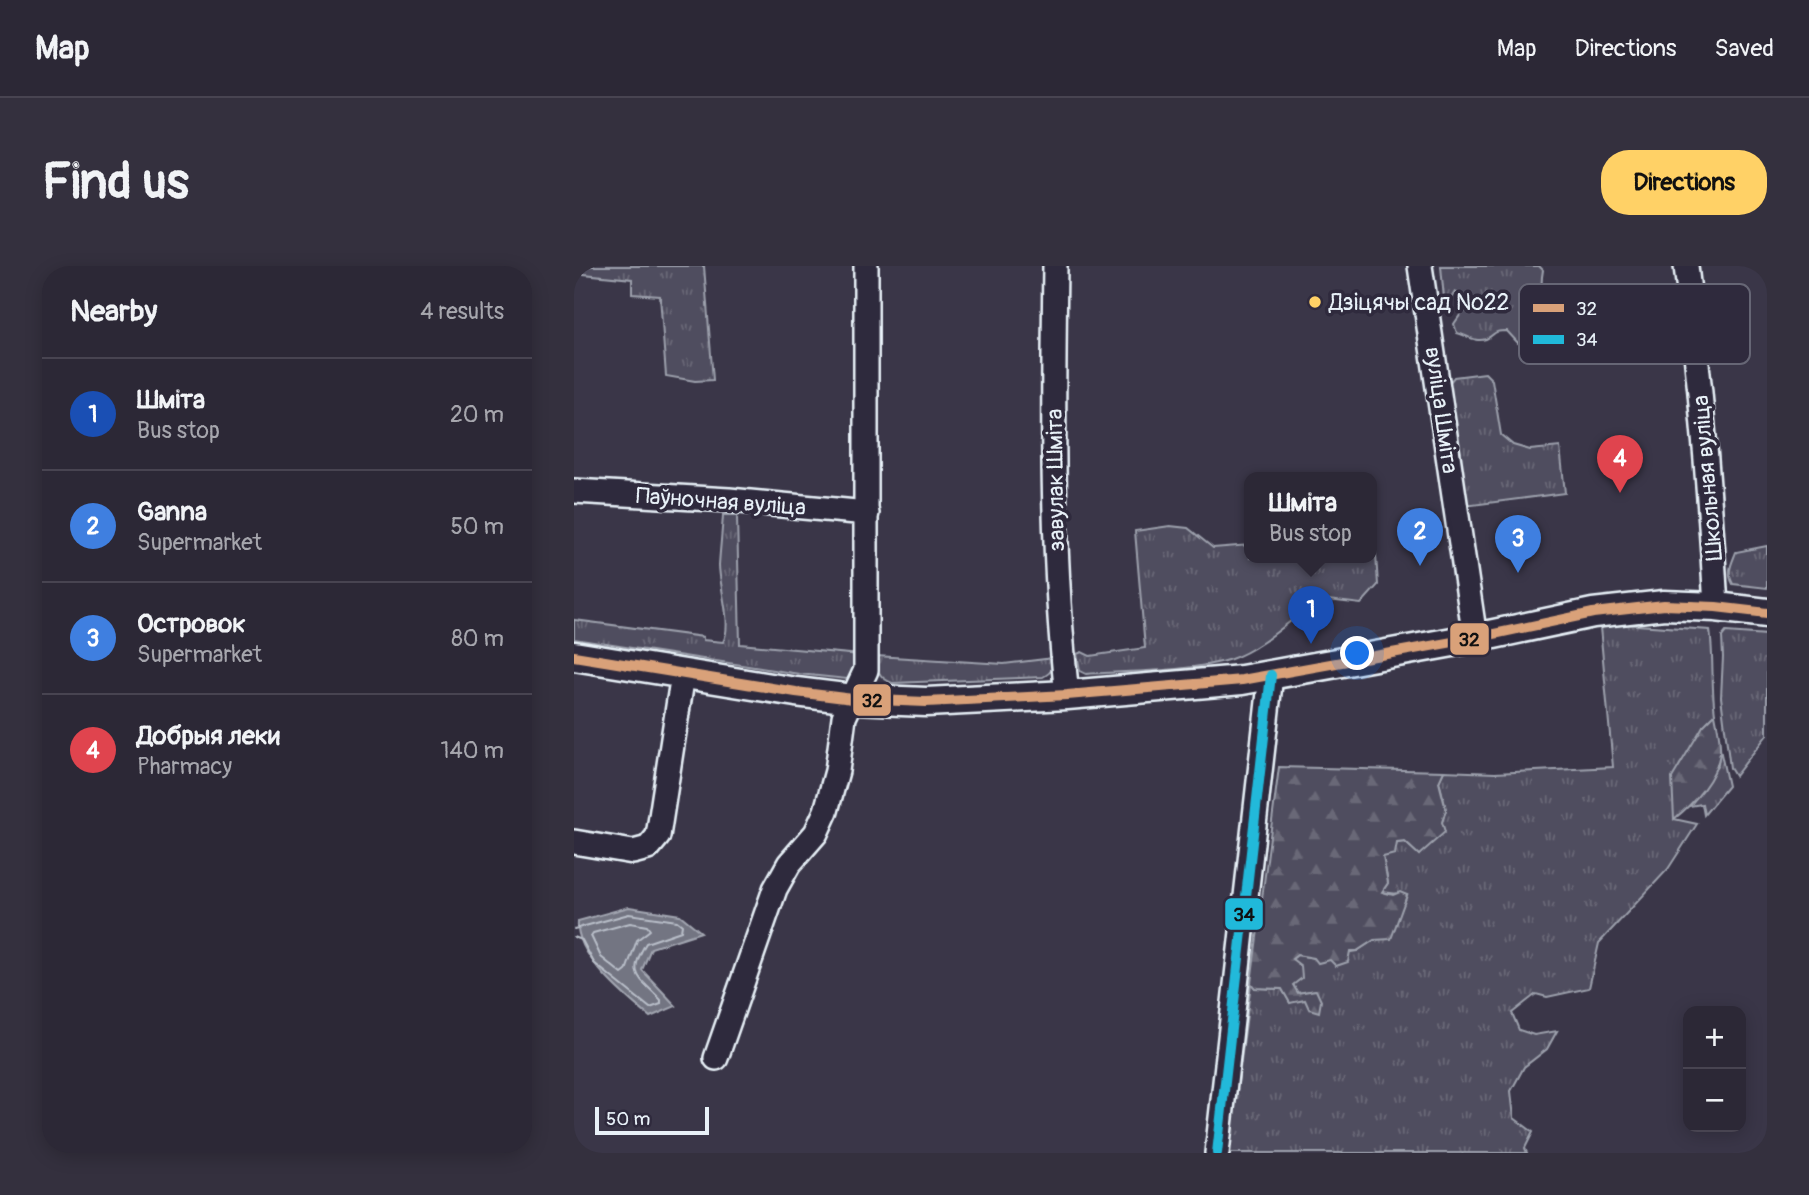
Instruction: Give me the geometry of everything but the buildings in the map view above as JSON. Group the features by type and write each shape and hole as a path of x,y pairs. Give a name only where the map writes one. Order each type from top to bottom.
{"main road":[{"path":"574,656 853,699 926,702 1067,695 1242,680 1475,638 1593,613 1664,605 1767,613"}],"street":[{"path":"716,1058 775,889 789,864 816,832 826,811 837,771 844,717 866,670 866,266"},
{"name":"завулак Шміта","path":"1055,266 1054,517 1059,626 1067,695"},
{"name":"вуліца Шміта","path":"1420,266 1475,638"},
{"name":"Школьная вуліца","path":"1686,266 1688,284"},
{"name":"Школьная вуліца","path":"1697,364 1716,607"},
{"name":"Паўночная вуліца","path":"574,491 729,500 867,513"},
{"path":"574,842 633,852 648,848 658,836 683,674"},
{"path":"1217,1153 1271,675"}],"green space":[{"path":"574,266 704,266 713,380 695,381 666,376 660,296 632,294 632,279 574,273"},
{"path":"1441,266 1539,266 1543,270 1542,284 1519,284 1518,343 1507,331 1496,332 1482,340 1457,333 1454,324 1467,305 1464,297 1455,292 1449,301 1444,299"},
{"path":"1485,373 1492,380 1501,435 1513,445 1530,450 1560,447 1565,493 1465,506 1449,383 1454,377"},
{"path":"723,515 739,515 740,644 860,655 855,675 847,679 799,674 574,639 574,620 723,642 727,626 719,565"},
{"path":"1170,526 1188,528 1213,548 1244,545 1244,563 1377,563 1378,585 1361,604 1320,599 1266,640 1231,659 1160,670 1086,674 1080,671 1077,654 1082,652 1090,656 1145,648 1135,531"},
{"path":"1767,546 1767,588 1733,584 1730,572 1736,552"},
{"path":"1622,624 1710,630 1715,714 1703,726 1674,819 1697,824 1668,869 1599,943 1589,988 1547,997 1536,994 1512,1013 1519,1030 1534,1035 1557,1031 1547,1049 1524,1067 1511,1091 1514,1118 1533,1132 1525,1148 1527,1153 1229,1153 1251,983 1255,988 1282,989 1290,1003 1316,990 1297,993 1293,984 1291,960 1297,955 1314,958 1357,951 1374,940 1398,917 1407,895 1382,892 1388,883 1383,857 1397,843 1405,842 1419,855 1442,822 1446,809 1439,781 1444,771 1495,773 1613,767 1600,627"},
{"path":"1726,632 1767,635 1767,735 1735,776 1730,768 1721,697 1722,637"},
{"path":"876,656 1004,664 1054,658 1054,664 1043,677 892,683 879,672"},
{"path":"1715,714 1720,747 1718,762 1709,781 1696,798 1674,819 1672,778 1703,726"},
{"path":"1720,749 1728,786 1704,815 1702,804 1690,806 1718,765"},
{"path":"1279,767 1444,771 1439,782 1446,810 1442,822 1445,832 1419,855 1405,842 1397,843 1395,854 1383,857 1388,883 1382,892 1393,895 1400,892 1407,895 1391,939 1374,940 1357,951 1350,951 1348,962 1336,966 1330,960 1318,963 1314,958 1297,955 1292,959 1301,966 1302,978 1293,985 1298,993 1316,990 1321,1001 1319,1012 1309,1009 1305,1000 1290,1003 1282,989 1255,988 1251,983"}],"water":[{"path":"629,907 680,915 701,932 651,948 642,970 676,1006 650,1017 604,975 584,948 579,934 578,921"}],"transit line":[{"name":"32","path":"574,656 796,692 853,699 926,702 1067,695 1242,680 1475,638 1593,613 1664,605 1767,613"},
{"name":"34","path":"1217,1153 1271,675"}],"place":[{"name":"Дзіцячы сад №22","path":"1315,302"},
{"name":"Добрыя леки","path":"1620,493"},
{"name":"Ganna","path":"1420,566"},
{"name":"Островок","path":"1518,573"},
{"name":"Шміта","path":"1311,644"}]}
